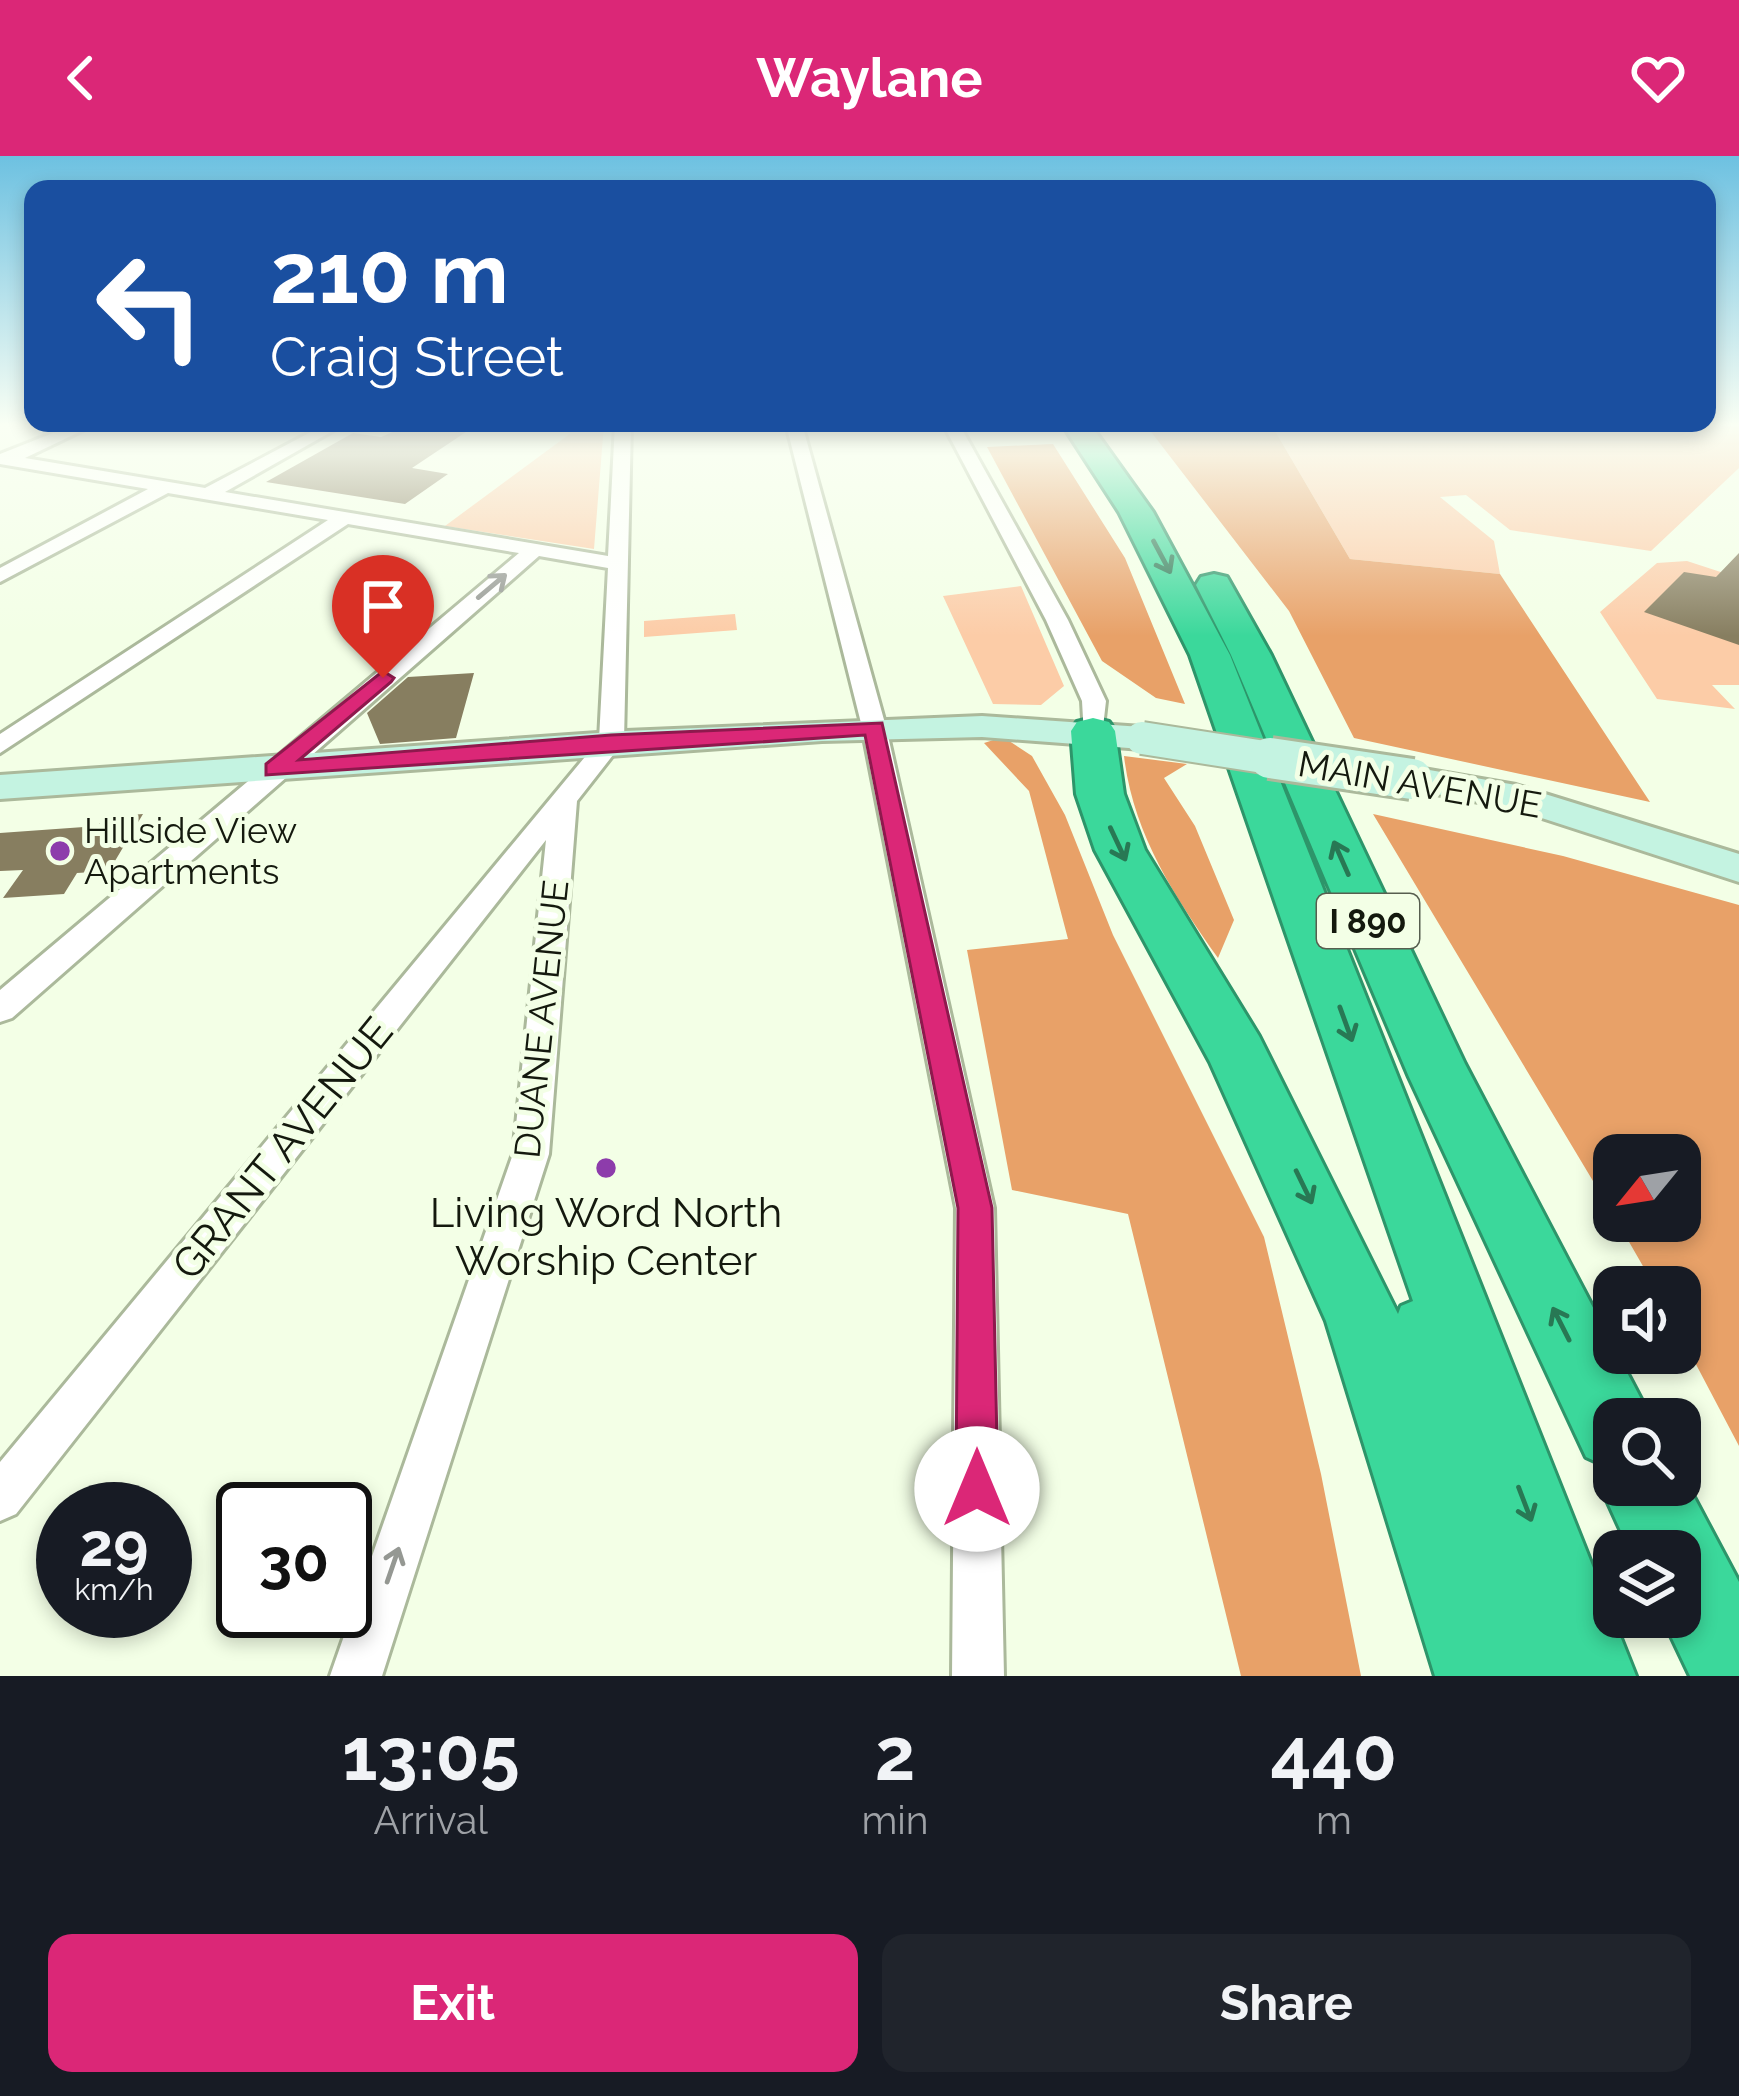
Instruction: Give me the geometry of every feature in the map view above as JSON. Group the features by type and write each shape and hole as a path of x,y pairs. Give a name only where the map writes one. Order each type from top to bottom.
{"highway":[{"name":"I 890","path":"1124,495 1210,655 1589,1676"},
{"name":"I 890","path":"1157,495 1251,655 1440,1077 1599,1398"},
{"path":"1117,735 1098,782 1120,850 1238,1054 1360,1315 1482,1676"},
{"path":"1366,1080 1516,1676"},
{"path":"1701,1602 1738,1676"}],"street":[{"path":"0,576 151,495"},
{"path":"213,495 618,564"},
{"path":"564,797 611,742 620,495"},
{"path":"813,495 874,728 975,1208 978,1676"},
{"path":"989,495 1094,701 1117,735"},
{"path":"0,745 344,518"},
{"path":"0,1009 535,550"},
{"name":"MAIN AVENUE","path":"0,788 611,742 986,725 1117,735 1516,796 1739,868"},
{"name":"GRANT AVENUE","path":"0,1498 564,797"},
{"name":"DUANE AVENUE","path":"356,1676 531,1154 564,797"}],"shaded area":[{"path":"487,495 598,495 594,549 445,526"},
{"path":"1013,495 1085,495 1125,558 1185,704 1156,698 1102,661"},
{"path":"1200,495 1313,495 1350,559 1500,574 1650,802 1354,738 1289,611"},
{"path":"1313,495 1710,495 1651,551 1510,530 1466,495 1440,497 1494,541 1500,574 1350,559"},
{"path":"1687,561 1739,578 1739,685 1712,685 1735,709 1657,699 1600,612 1657,563"},
{"path":"1021,586 1064,686 1041,705 993,704 943,596"},
{"path":"735,614 737,630 644,637 644,621"},
{"path":"1003,737 1032,756 1065,815 1113,935 1264,1237 1321,1474 1361,1676 1241,1676 1128,1214 1012,1190 967,950 1068,939 1029,791 984,743"},
{"path":"1124,756 1187,764 1164,778 1195,826 1234,920 1218,958 1171,887 1146,837"},
{"path":"1373,814 1563,856 1739,905 1739,1446 1701,1374 1701,1266 1643,1266 1629,1242 1701,1242 1701,1134 1593,1134 1593,1181"}],"building":[{"path":"348,495 418,495 405,504"},
{"path":"1739,553 1739,645 1644,612 1684,572 1716,577"},
{"path":"474,673 456,738 380,744 367,713 408,677"},
{"name":"Hillside View Apartments","path":"143,814 109,871 77,873 64,894 3,898 23,870 0,871 0,833 98,826 104,817"}],"place":[{"name":"Hillside View Apartments","path":"60,851"},
{"name":"Living Word North Worship Center","path":"606,1168"}],"route":[{"path":"383,678 274,770 611,742 874,728 975,1208 977,1489"}]}
